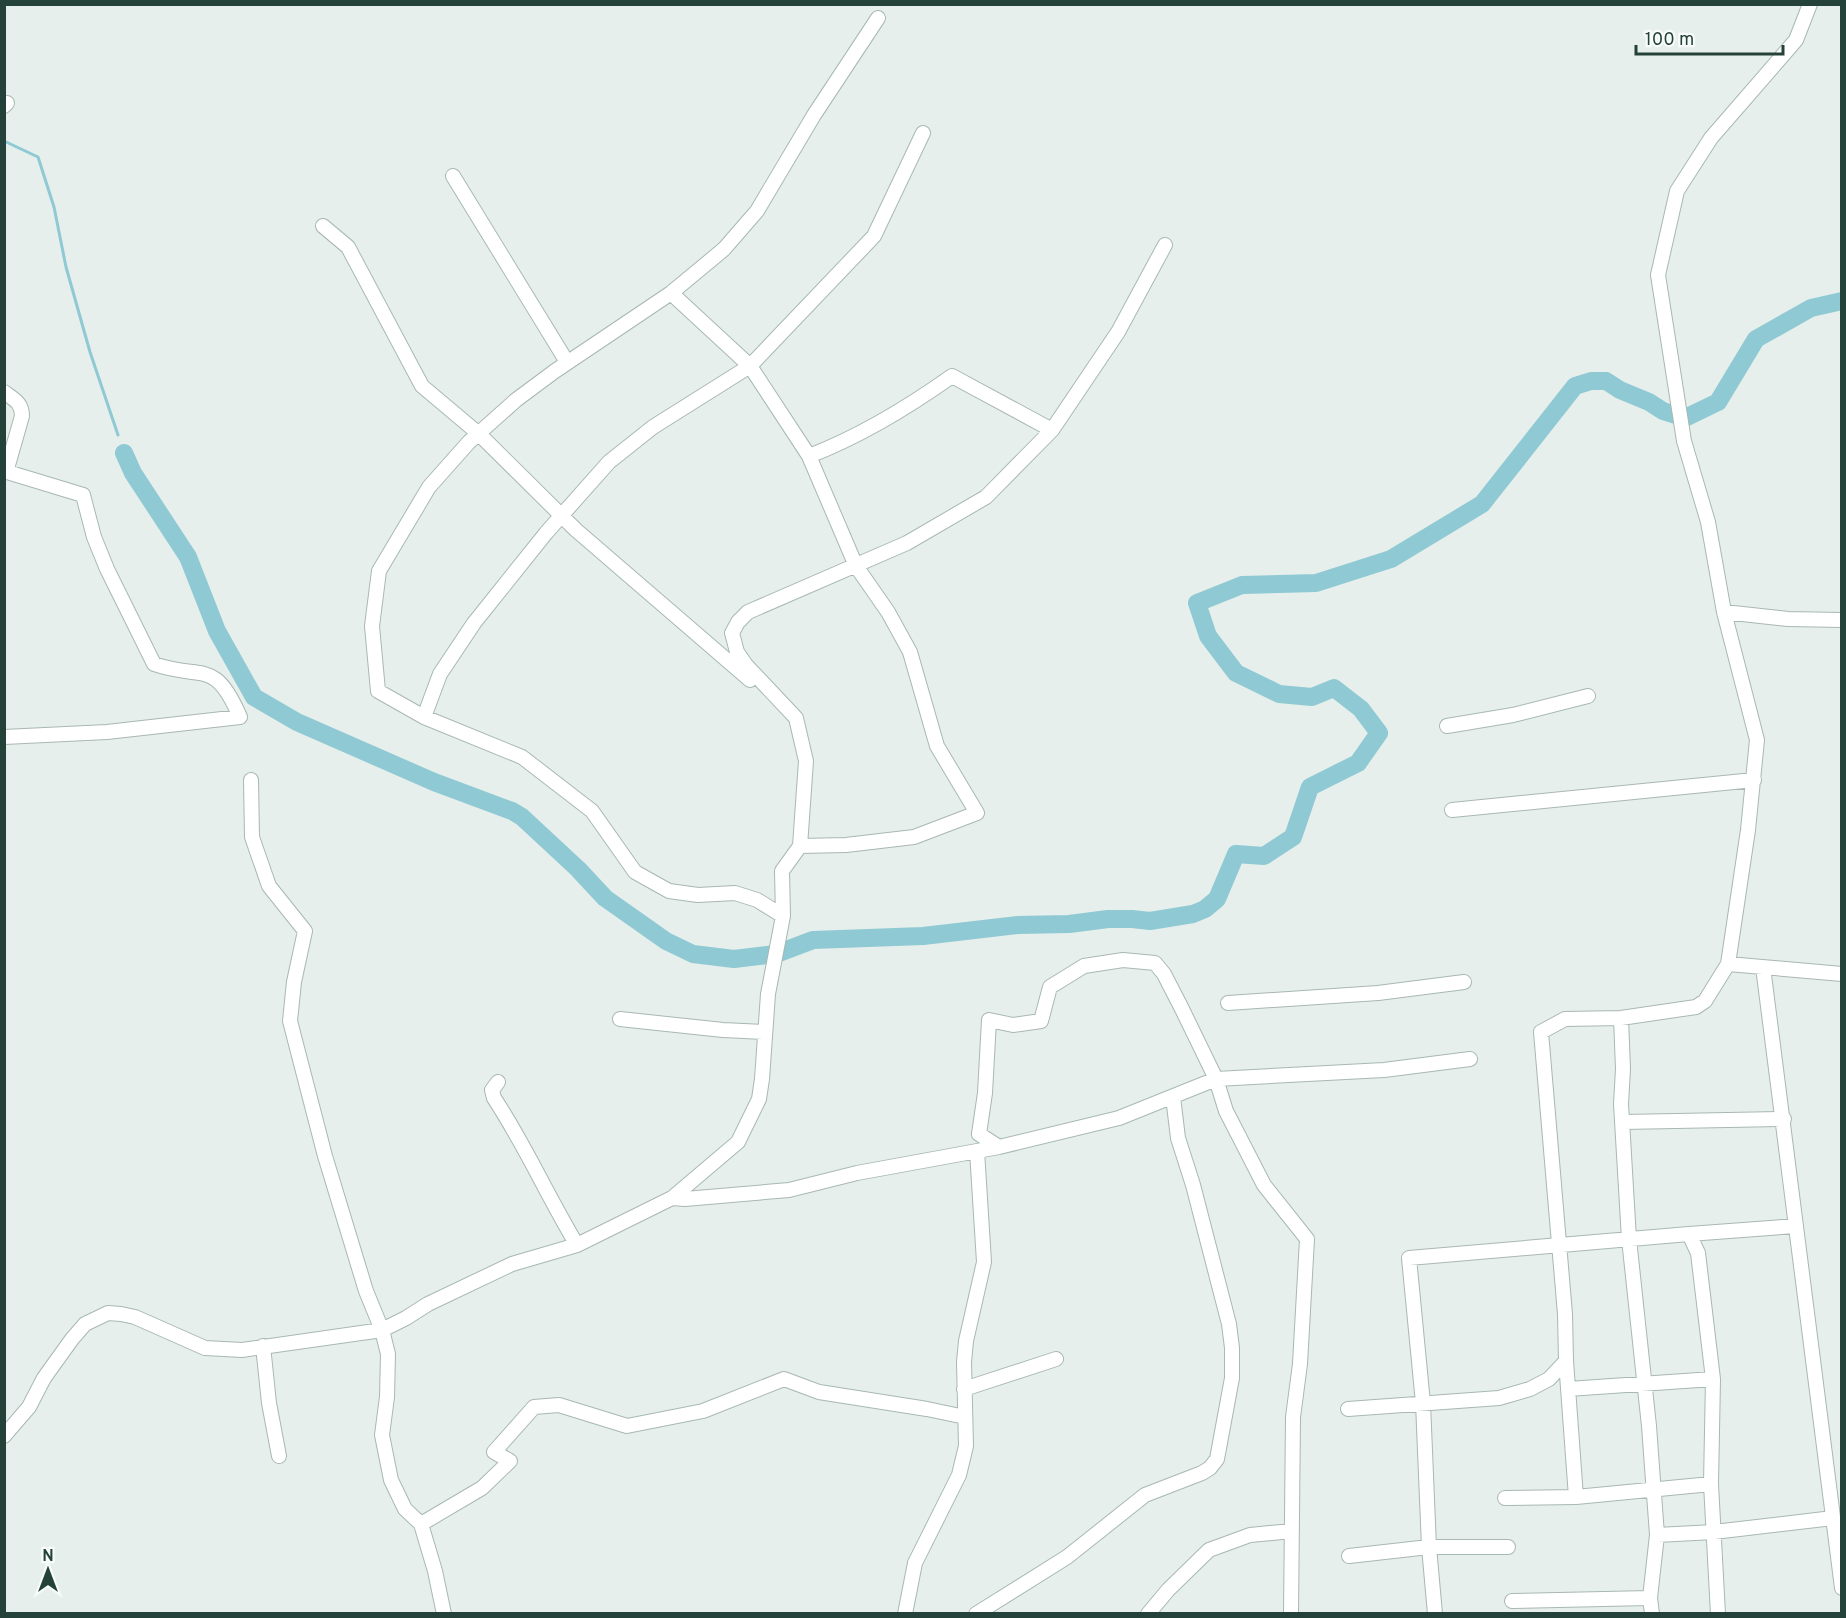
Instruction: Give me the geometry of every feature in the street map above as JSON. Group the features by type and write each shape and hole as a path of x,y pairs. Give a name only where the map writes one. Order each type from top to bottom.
{"street":[{"path":"1576,1497 1566,1361 1565,1314 1541,1032 1565,1019 1621,1018 1696,1006 1705,1000 1728,964 1748,830 1757,741 1724,612 1708,522 1684,441 1658,274 1677,191 1711,138 1796,40 1810,4"},
{"path":"783,916 757,900 735,893 698,895 669,891 635,872 592,811 522,758 424,717 378,691 372,626 379,571 429,487 479,434 516,400 567,362 672,293 724,249 757,211 814,115 878,18"},
{"path":"424,717 440,674 474,623 561,516 609,462 653,427 750,366 874,236 923,133"},
{"path":"453,176 567,362"},
{"path":"323,226 348,248 422,386 479,434 561,516 796,718"},
{"path":"4,1436 29,1407 44,1378 72,1339 86,1324 108,1313 135,1317 205,1348 242,1350 382,1330 428,1304 512,1264 577,1245 672,1198 728,1152 743,1134 759,1099 768,994 783,916 782,871 801,846 806,761 796,718 746,665 737,652 732,633 738,622 748,612 907,543 986,497 1052,430 1118,332 1165,245"},
{"path":"672,293 750,366 809,456 856,566 888,612 910,652 937,746 977,813 914,837 846,845 801,846"},
{"path":"809,456 841,444 893,416 952,376 1052,430"},
{"path":"4,392 22,407 22,416 5,472 83,495 94,537 107,569 154,664 196,671 217,678 231,696 240,717 107,732 4,737"},
{"path":"1724,612 1799,620 1842,620"},
{"path":"1447,726 1513,715 1588,696"},
{"path":"251,780 252,837 269,886 305,931 294,982 290,1021 325,1156 388,1354 387,1397 382,1435 391,1480 405,1509 421,1524 435,1571 444,1614"},
{"path":"1452,810 1754,780"},
{"path":"999,1147 979,1134 985,1093 988,1020 1012,1025 1041,1021 1050,987 1084,966 1123,960 1155,963 1164,974 1216,1079 1226,1110 1264,1185 1307,1239 1300,1364 1293,1417 1291,1614"},
{"path":"1728,964 1842,974"},
{"path":"1763,967 1842,1588"},
{"path":"1228,1003 1378,993 1464,982"},
{"path":"1621,1018 1623,1069 1621,1104 1629,1239 1649,1426 1657,1535 1650,1598 1652,1614"},
{"path":"620,1019 764,1032"},
{"path":"672,1198 685,1199 789,1190 857,1173 999,1147 1119,1118 1216,1079 1384,1070 1470,1059"},
{"path":"498,1082 492,1090 494,1098 509,1120 577,1245"},
{"path":"976,1614 1067,1557 1145,1495 1202,1473 1210,1468 1217,1458 1232,1378 1230,1332 1193,1185 1178,1138 1173,1097"},
{"path":"1623,1122 1784,1119"},
{"path":"905,1614 915,1563 963,1462 966,1446 964,1389 966,1341 984,1262 977,1151"},
{"path":"1435,1614 1429,1547 1423,1403 1409,1258 1796,1226"},
{"path":"1689,1234 1698,1253 1713,1379 1711,1484 1718,1614"},
{"path":"263,1346 269,1403 279,1456"},
{"path":"964,1389 1056,1359"},
{"path":"1348,1409 1498,1398 1530,1389 1549,1379 1566,1361"},
{"path":"421,1524 482,1488 510,1461 494,1452 534,1407 559,1405 627,1426 703,1411 784,1379 819,1392 965,1417"},
{"path":"1568,1389 1713,1379"},
{"path":"1505,1498 1576,1497 1711,1484"},
{"path":"1657,1535 1714,1532 1833,1518"},
{"path":"1148,1614 1168,1590 1209,1550 1250,1535 1292,1531"},
{"path":"1349,1556 1429,1547 1508,1547"},
{"path":"1512,1601 1650,1598"}],"waterway":[{"path":"4,141 38,157 54,207 66,267 90,352 118,435"},
{"path":"124,453 133,473 188,557 217,631 254,697 297,722 434,782 512,811 522,817 578,869 605,898 666,941 693,954 734,959 776,954 813,940 923,936 1018,925 1069,924 1108,919 1150,921 1193,914 1205,909 1217,899 1236,854 1264,856 1293,837 1310,787 1358,763 1379,733 1361,709 1334,688 1312,697 1279,694 1236,673 1208,636 1197,603 1242,585 1316,583 1391,559 1482,504 1575,386 1591,381 1606,381 1663,411 1685,418 1718,402 1756,339 1811,308 1842,301"}]}
